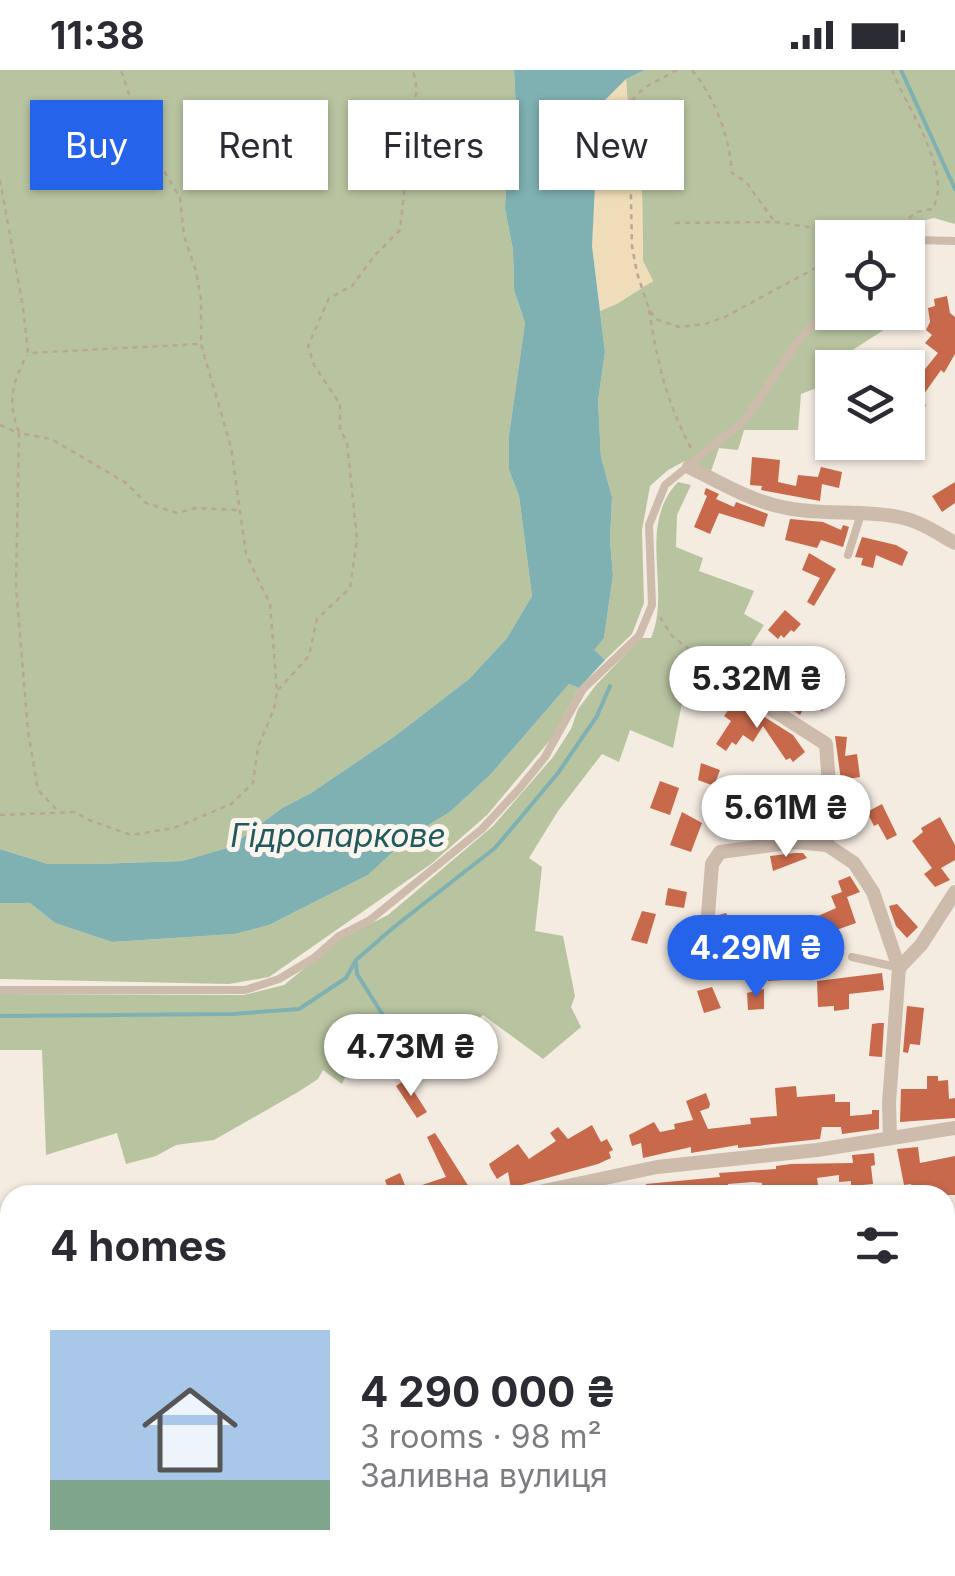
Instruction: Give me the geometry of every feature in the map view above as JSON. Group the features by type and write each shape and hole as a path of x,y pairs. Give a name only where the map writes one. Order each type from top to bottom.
{"street":[{"path":"693,463 739,492 778,507 896,516 918,522 954,542"},
{"path":"740,689 826,744 830,799 827,845"},
{"path":"733,796 795,842"},
{"path":"720,946 707,924 712,864 720,852 795,842 827,845 854,863 873,892 899,968 890,1137"},
{"path":"899,968 921,945 955,892"},
{"path":"572,1185 657,1167 817,1150 955,1128"}],"lane":[{"path":"925,241 955,241"},
{"path":"0,990 245,990 279,979 314,958 339,936 370,920 482,828 545,757 583,688 638,636 652,605 649,525 664,485 746,419 799,339 815,323"},
{"path":"848,556 861,514"},
{"path":"852,957 899,968"}],"path":[{"path":"0,815 76,812 86,820 131,835 174,828 231,804 252,783 258,747 274,709 270,604 246,554 231,447 201,344 201,300 184,236 180,198 142,134 121,70"},
{"path":"276,691 309,656 317,618 350,588 356,539 347,443 340,428 340,404 314,365 308,346 329,298 352,286 400,230 405,184 401,163 417,90 413,70"},
{"path":"678,70 644,88 629,103 629,195 632,246 649,309 656,356 670,409 693,463"},
{"path":"692,70 717,111 729,143 732,172 746,182 775,222"},
{"path":"892,70 938,173 939,199 932,209 916,212 907,220"},
{"path":"0,180 28,354 12,383 10,412 19,434 16,587 28,731 38,790 58,811"},
{"path":"675,223 775,222 815,228"},
{"path":"649,309 656,319 680,326 705,324 725,318 815,268"},
{"path":"28,354 201,344"},
{"path":"0,425 19,434 51,440 126,483 146,503 177,513 196,508 241,510"},
{"path":"652,605 672,636 740,689"}],"green space":[{"path":"0,70 514,70 516,100 348,100 348,190 506,190 514,290 525,323 509,435 509,470 519,496 532,596 507,638 469,679 395,736 282,808 230,847 182,861 94,864 48,864 0,849"},
{"path":"645,70 955,70 955,224 934,218 815,220 815,330 884,330 853,350 815,350 815,389 801,394 798,430 744,430 738,450 719,448 710,474 685,461 650,486 642,530 644,603 632,634 605,660 593,650 604,638 613,575 612,497 601,457 598,401 605,352 600,311 653,281 643,261 641,190 684,190 684,100 628,100 626,79"},
{"path":"678,482 691,485 677,515 676,547 703,558 699,571 754,591 744,614 764,625 724,688 693,674 682,703 673,748 630,730 619,762 602,754 558,811 529,858 542,867 535,931 563,936 575,996 571,1007 581,1027 543,1059 483,1015 425,1059 409,1028 368,1048 354,1062 342,1084 323,1070 318,1079 298,1092 214,1140 176,1145 156,1156 126,1164 117,1133 46,1155 42,1050 0,1050 0,994 244,995 284,985 342,938 388,915 493,826 553,757 571,729 578,709 596,685 641,638 651,638 658,599 659,518"},
{"path":"569,684 579,688 551,739 487,815 431,864 269,977 229,984 0,979 0,903 30,903 55,923 112,942 235,934 269,925 368,875 409,837 450,812 491,774"}],"sand":[{"path":"626,79 628,100 605,100"},
{"path":"595,190 641,190 643,261 653,281 600,311 592,246"}],"water":[{"name":"Гідропаркове","path":"514,70 645,70 626,79 605,100 539,100 539,190 595,190 592,246 605,352 598,401 601,457 612,497 613,575 604,638 594,650 605,660 579,688 569,684 491,774 450,812 409,837 368,875 269,925 235,934 112,942 55,923 30,903 0,903 0,849 48,864 94,864 182,861 230,847 282,808 395,736 469,679 507,638 532,596 519,496 509,470 509,435 525,323 514,290 513,250 505,209 506,190 519,190 519,100 516,100"}],"building":[{"path":"947,296 950,313 955,317 955,354 925,393 925,369 938,353 925,343 932,335 926,330 930,322 928,308 935,306 934,299"},
{"path":"752,457 780,460 778,482 796,486 798,475 818,477 821,467 842,472 839,488 822,484 820,501 761,490 762,486 750,485"},
{"path":"955,482 955,503 942,512 932,496"},
{"path":"706,488 719,494 716,499 734,507 736,502 768,514 764,527 719,513 710,534 694,527 707,496"},
{"path":"790,519 823,522 841,530 843,525 849,527 843,547 821,540 817,548 785,540"},
{"path":"862,537 908,552 902,566 876,555 873,568 861,565 863,558 855,557"},
{"path":"809,553 836,569 814,606 807,602 820,578 802,570"},
{"path":"785,610 801,624 778,639 768,630"},
{"path":"833,668 846,677 822,711 807,702 800,715 783,704 793,684 806,691 809,684 819,688"},
{"path":"736,699 793,735 805,752 793,762 790,758 786,760 763,726 753,742 743,735 726,751 716,744 731,721 724,716"},
{"path":"835,736 847,737 845,756 857,754 860,777 841,780"},
{"path":"701,763 720,770 714,786 698,780"},
{"path":"660,781 679,788 670,815 650,808"},
{"path":"882,804 897,835 887,840 867,812"},
{"path":"682,812 702,823 691,852 670,845"},
{"path":"940,817 955,845 955,860 941,868 950,880 935,887 924,874 932,868 912,841 923,832 921,828"},
{"path":"803,853 807,858 773,871 770,856"},
{"path":"850,876 860,892 847,897 856,923 825,934 815,942 800,924 836,908 831,896 842,892 838,881"},
{"path":"668,888 687,892 684,908 665,905"},
{"path":"897,904 918,927 907,938 896,926 889,906"},
{"path":"642,911 656,914 647,944 631,940"},
{"path":"726,913 733,926 752,921 756,935 731,944 739,954 710,960 706,946 722,956 731,946 725,935 740,933 721,930 719,915"},
{"path":"782,959 784,980 768,981 766,960"},
{"path":"882,973 884,990 849,994 849,1009 818,1007 817,981"},
{"path":"712,987 721,1008 704,1013 697,991"},
{"path":"764,989 764,1009 748,1010 747,993"},
{"path":"907,1006 924,1008 920,1045 910,1044 908,1053 903,1052"},
{"path":"884,1023 882,1057 869,1056 872,1024"},
{"path":"927,1076 948,1080 949,1099 955,1098 955,1118 900,1122 901,1089 927,1089"},
{"path":"406,1079 427,1112 417,1118 396,1086"},
{"path":"796,1086 797,1097 835,1094 835,1102 850,1102 850,1116 879,1110 879,1129 842,1134 841,1127 822,1127 820,1139 691,1153 691,1147 643,1158 641,1143 632,1146 629,1135 654,1122 660,1132 693,1120 686,1101 706,1093 709,1108 700,1111 708,1129 751,1124 750,1118 777,1116 775,1088"},
{"path":"592,1125 601,1142 607,1139 613,1150 609,1152 611,1158 522,1185 510,1185 508,1172 497,1179 489,1164 518,1144 529,1159 556,1141 550,1133 558,1127 568,1139"},
{"path":"435,1133 468,1185 422,1185 446,1177 427,1137"},
{"path":"918,1147 920,1163 955,1156 955,1185 904,1185 897,1149"},
{"path":"874,1153 873,1184 839,1182 839,1175 817,1178 818,1185 646,1184 720,1177 719,1173 776,1169 791,1164 853,1163 852,1155"},
{"path":"400,1173 405,1185 387,1185 385,1180"}],"waterway":[{"path":"901,70 955,189"},
{"path":"0,1016 232,1014 299,1009 346,978 356,960 495,848 558,773 597,716 610,686"},
{"path":"356,963 357,974 386,1020"}]}
